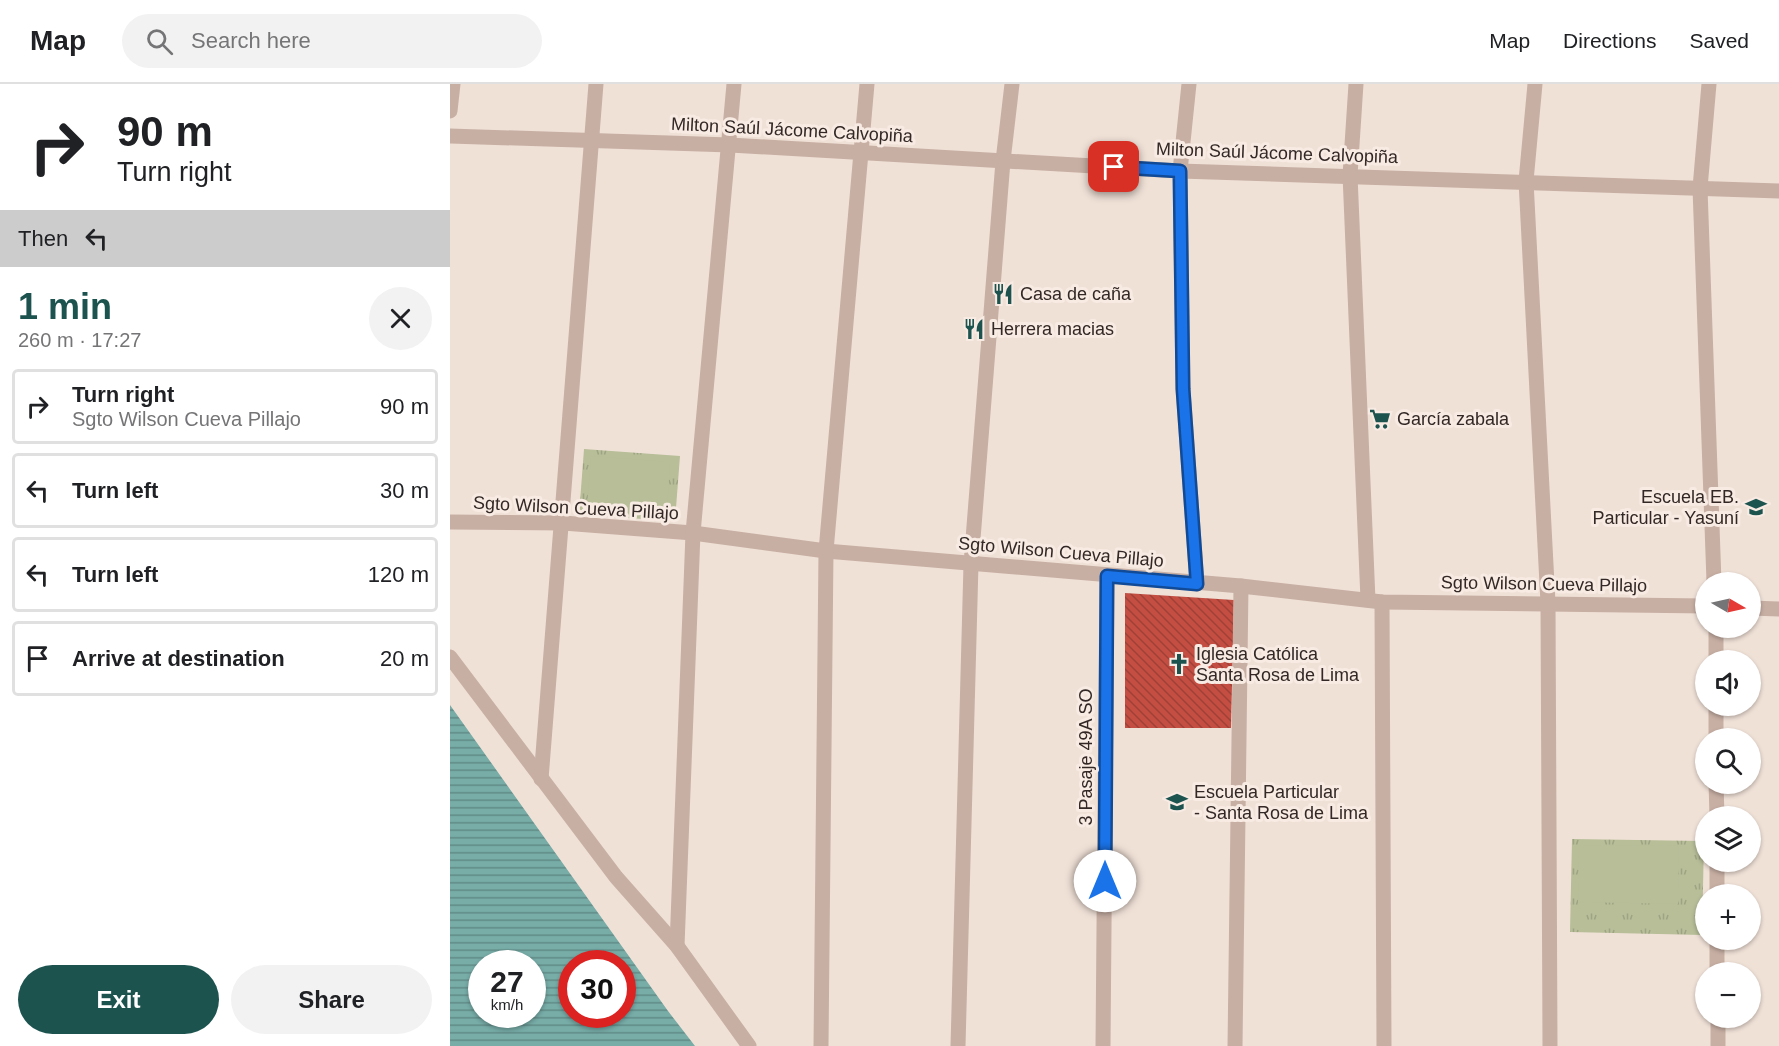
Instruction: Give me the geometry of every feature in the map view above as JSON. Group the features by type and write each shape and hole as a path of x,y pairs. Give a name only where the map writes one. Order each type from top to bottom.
{"street":[{"path":"450,111 453,84"},
{"path":"541,779 563,524 596,84"},
{"path":"677,946 693,533 734,84"},
{"path":"821,1046 826,551 867,84"},
{"path":"958,1046 971,564 1003,161 1012,84"},
{"path":"1190,84 1180,171 1183,389 1197,584"},
{"path":"1356,84 1350,174 1375,601 1384,1046"},
{"path":"1535,84 1526,181 1548,603 1550,1046"},
{"path":"1709,84 1700,188 1714,572"},
{"name":"Milton Saúl Jácome Calvopiña","path":"450,136 730,145 1180,171 1350,174 1779,191"},
{"name":"Sgto Wilson Cueva Pillajo","path":"450,522 563,524 693,533 826,551 1241,586 1375,601 1695,606"},
{"name":"3 Pasaje 49A SO","path":"1103,1046 1107,576"},
{"path":"1235,1046 1241,586"},
{"path":"1761,608 1779,609"},
{"path":"450,657 616,877 677,946 749,1046"},
{"path":"1718,1028 1718,1046"}],"green space":[{"path":"584,449 680,456 675,521 579,515"},
{"path":"591,456 670,462 667,512 587,507"},
{"path":"1572,839 1695,841 1695,872 1703,872 1703,884 1695,884 1695,935 1570,932"},
{"path":"1579,845 1679,846 1678,904 1578,902"}],"water":[{"path":"450,705 625,950 558,950 558,1028 636,1028 636,966 695,1046 450,1046"}],"building":[{"name":"Iglesia Católica Santa Rosa de Lima","path":"1125,593 1234,600 1231,728 1125,728"}],"place":[{"name":"Casa de caña","path":"1003,294"},
{"name":"Herrera macias","path":"974,329"},
{"name":"García zabala","path":"1380,419"},
{"name":"Escuela EB. Particular - Yasuní","path":"1756,507"},
{"name":"Iglesia Católica Santa Rosa de Lima","path":"1179,664"},
{"name":"Escuela Particular - Santa Rosa de Lima","path":"1177,802"}],"route":[{"path":"1105,881 1107,576 1197,584 1183,389 1180,171 1114,167"}]}
